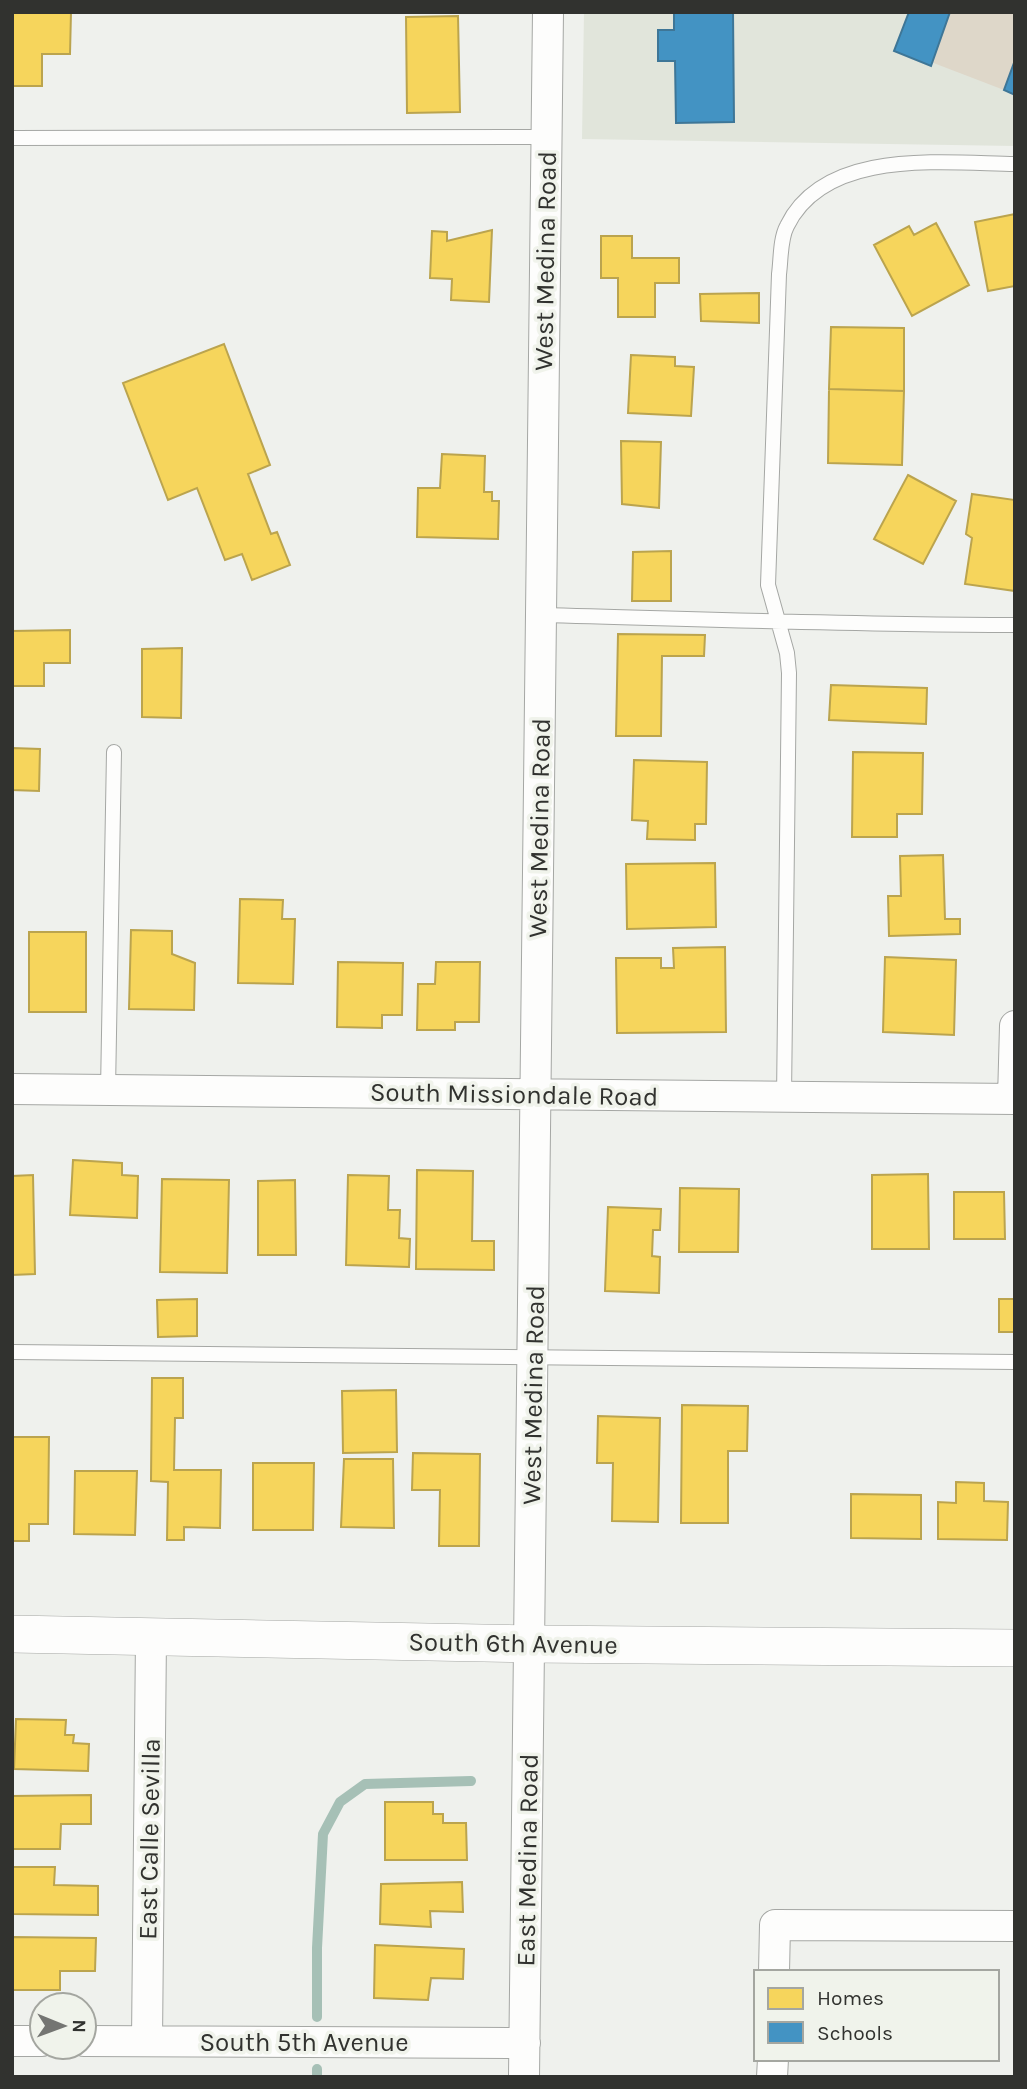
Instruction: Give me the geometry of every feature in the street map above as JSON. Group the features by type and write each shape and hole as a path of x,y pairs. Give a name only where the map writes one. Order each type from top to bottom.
{"street":[{"name":"West Medina Road","path":"530,1644 548,12"},
{"path":"1014,1099 1015,1026"},
{"name":"South Missiondale Road","path":"12,1089 1014,1099"},
{"name":"South 6th Avenue","path":"12,1634 530,1644 1015,1648"},
{"name":"East Calle Sevilla","path":"146,2041 151,1637"},
{"name":"East Medina Road","path":"524,2077 530,1644"},
{"path":"774,1970 775,1925 1015,1926"},
{"name":"South 5th Avenue","path":"98,2041 525,2043"}],"lane":[{"path":"12,138 547,136"},
{"path":"784,1097 789,673 787,653 768,584 779,274 786,227 808,197 834,181 861,170 920,163 1015,164"},
{"path":"541,615 881,625 1015,625"},
{"path":"108,1090 114,752"},
{"path":"12,1352 1015,1362"}],"shaded area":[{"path":"584,12 1015,12 1015,146 582,139"},
{"path":"950,12 1015,12 1015,60 1004,90 931,62"}],"building: Homes":[{"path":"12,12 71,12 70,54 42,54 42,86 12,86"},
{"path":"458,16 460,112 407,113 406,17"},
{"path":"1015,214 1015,286 988,291 975,222"},
{"path":"936,223 969,285 912,316 874,245 909,226 914,235"},
{"path":"492,230 489,302 451,300 452,279 430,278 432,231 447,232 447,241"},
{"path":"601,236 632,236 632,258 679,258 679,283 655,283 655,317 618,317 618,278 601,278"},
{"path":"759,293 759,323 701,321 700,294"},
{"path":"831,327 904,328 904,391 829,389"},
{"path":"224,344 270,465 248,474 271,534 277,532 290,565 252,580 242,554 225,560 197,488 168,500 123,383"},
{"path":"631,355 675,357 675,366 694,367 691,416 628,413"},
{"path":"829,389 904,391 902,465 828,463"},
{"path":"621,441 661,442 659,508 622,504"},
{"path":"442,454 485,456 484,492 492,492 492,501 499,501 498,539 417,537 418,488 440,488"},
{"path":"908,475 956,501 923,564 874,539"},
{"path":"972,494 1015,500 1015,591 965,584 972,538 966,534"},
{"path":"671,551 671,601 632,601 633,552"},
{"path":"70,630 70,663 44,663 44,686 12,686 12,631"},
{"path":"618,634 705,635 704,656 662,656 661,736 616,736"},
{"path":"182,648 181,718 142,717 142,649"},
{"path":"831,685 927,688 926,724 829,720"},
{"path":"12,748 40,749 39,791 12,790"},
{"path":"853,752 923,753 922,814 897,814 897,837 852,837"},
{"path":"634,760 707,762 706,824 695,824 695,840 647,839 648,821 632,820"},
{"path":"943,855 945,919 960,919 960,934 889,936 888,896 901,896 900,856"},
{"path":"715,863 716,927 627,929 626,864"},
{"path":"240,899 283,900 282,919 295,919 293,984 238,983"},
{"path":"131,930 172,931 172,954 195,963 194,1010 129,1009"},
{"path":"29,932 86,932 86,1012 29,1012"},
{"path":"725,947 726,1032 617,1033 616,958 661,958 661,968 674,968 673,948"},
{"path":"885,957 956,960 954,1035 883,1032"},
{"path":"338,962 403,963 402,1015 382,1015 382,1028 337,1027"},
{"path":"436,962 480,962 479,1022 455,1022 455,1030 417,1030 418,984 435,984"},
{"path":"73,1160 122,1163 122,1175 138,1176 137,1218 70,1215"},
{"path":"417,1170 473,1171 472,1241 494,1241 494,1270 416,1269"},
{"path":"928,1174 929,1249 872,1249 872,1175"},
{"path":"33,1175 35,1274 12,1275 12,1176"},
{"path":"348,1175 389,1176 388,1210 400,1210 399,1238 410,1239 409,1267 346,1265"},
{"path":"162,1179 229,1180 227,1273 160,1272"},
{"path":"295,1180 296,1255 258,1255 258,1181"},
{"path":"680,1188 739,1189 738,1252 679,1252"},
{"path":"954,1192 1004,1192 1005,1239 954,1239"},
{"path":"608,1207 661,1209 660,1230 653,1230 652,1256 660,1257 659,1293 605,1291"},
{"path":"197,1299 197,1336 158,1337 157,1300"},
{"path":"999,1299 1015,1299 1015,1332 999,1332"},
{"path":"152,1378 183,1378 183,1418 175,1418 174,1470 221,1470 220,1528 184,1527 184,1540 167,1540 168,1482 151,1481"},
{"path":"396,1390 397,1452 343,1453 342,1391"},
{"path":"682,1405 748,1406 747,1451 728,1451 728,1523 681,1523"},
{"path":"598,1416 660,1418 658,1522 612,1521 613,1463 597,1463"},
{"path":"12,1437 49,1437 48,1524 29,1524 29,1541 12,1541"},
{"path":"413,1453 480,1454 479,1546 439,1546 440,1490 412,1490"},
{"path":"344,1459 393,1459 394,1528 341,1527"},
{"path":"253,1463 314,1463 313,1530 253,1530"},
{"path":"75,1471 137,1471 135,1535 74,1534"},
{"path":"956,1482 984,1483 984,1501 1008,1502 1007,1540 938,1539 938,1502 956,1503"},
{"path":"851,1494 921,1495 921,1539 851,1538"},
{"path":"16,1719 66,1720 65,1735 74,1735 73,1743 89,1744 88,1771 14,1769"},
{"path":"91,1795 91,1824 61,1824 60,1849 12,1849 12,1796"},
{"path":"385,1802 433,1802 433,1814 443,1814 443,1823 466,1823 467,1860 385,1860"},
{"path":"13,1867 55,1867 54,1885 98,1886 98,1915 13,1914"},
{"path":"462,1882 463,1912 430,1911 431,1927 380,1924 381,1884"},
{"path":"12,1937 96,1938 95,1971 60,1971 60,1990 12,1990"},
{"path":"375,1945 464,1949 463,1979 431,1978 428,2000 374,1998"}],"building: Schools":[{"path":"674,12 733,12 734,122 676,123 675,61 658,61 658,30 674,30"},
{"path":"909,12 950,12 931,66 894,51"},
{"path":"1015,60 1015,95 1004,90"}],"waterway":[{"path":"317,2017 317,1948 323,1834 340,1802 365,1784 471,1781"},
{"path":"317,2069 317,2077"}]}
